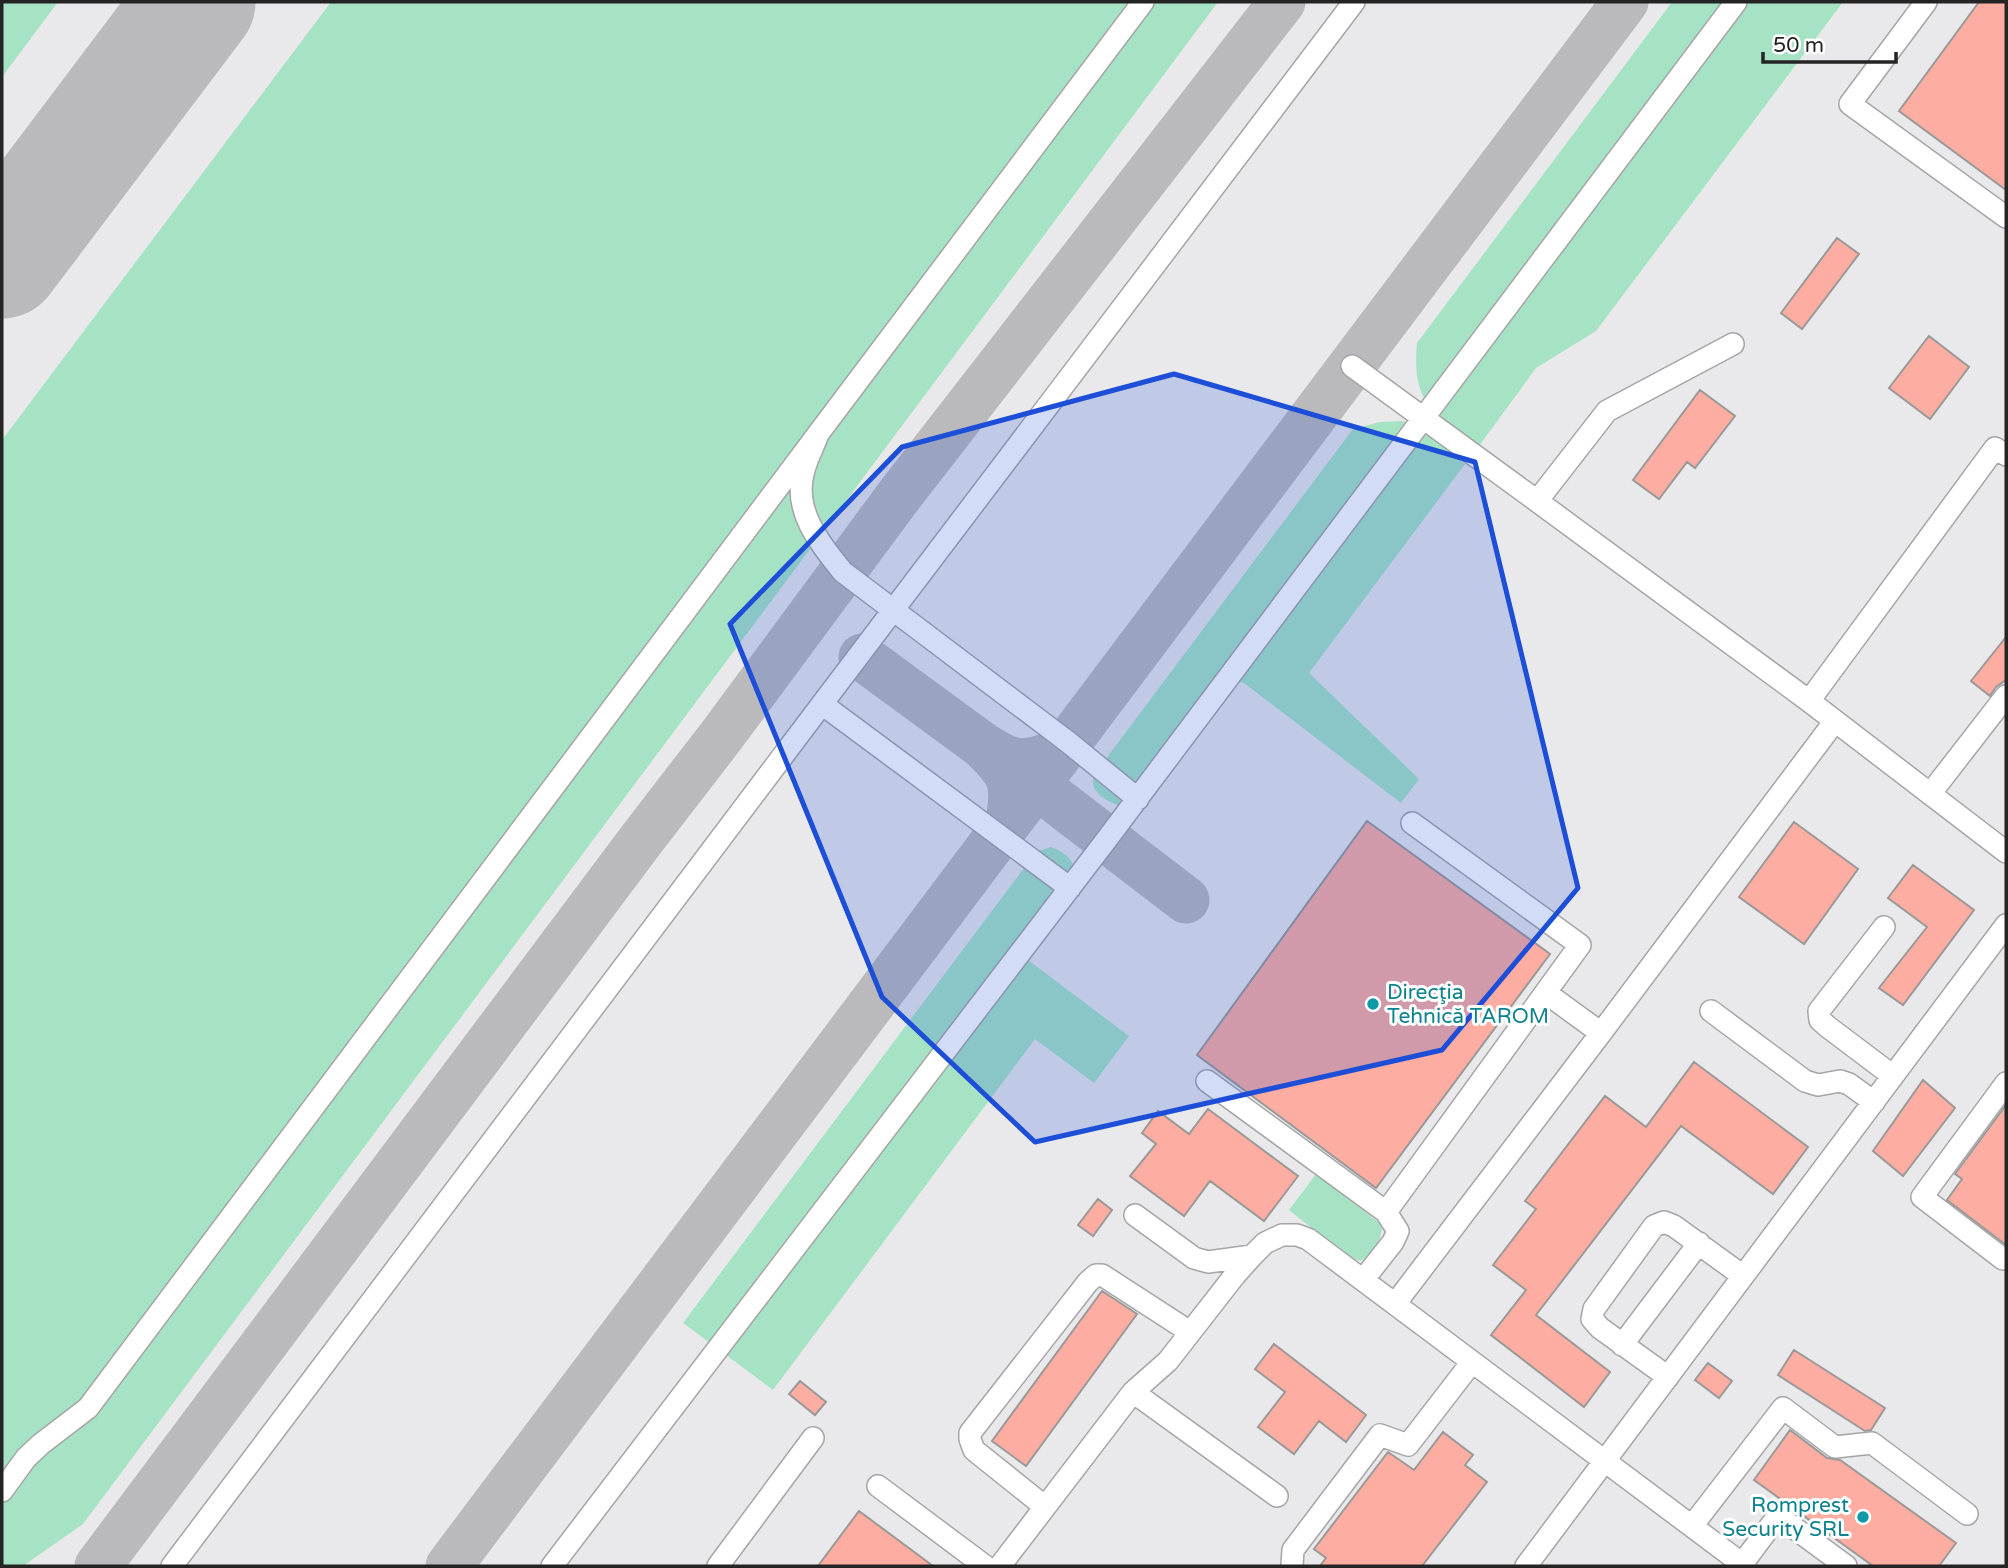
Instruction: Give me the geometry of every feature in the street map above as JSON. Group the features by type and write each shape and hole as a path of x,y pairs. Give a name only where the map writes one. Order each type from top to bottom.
{"lane":[{"path":"2,1491 26,1458 88,1408 1143,2"},
{"path":"172,1566 1354,2"},
{"path":"552,1566 1138,799 1736,2"},
{"path":"1926,2 1850,104 2006,217"},
{"path":"1537,501 1607,411 1733,344"},
{"path":"1352,366 1809,701 2006,852"},
{"path":"818,434 803,471 801,498 807,520 822,548 843,572 1068,742 1138,799"},
{"path":"1809,701 2002,445"},
{"path":"1930,794 2006,696"},
{"path":"822,704 1070,888"},
{"path":"1395,1304 1835,721"},
{"path":"1386,1212 1580,945 1412,823"},
{"path":"1526,1566 2006,925"},
{"path":"1884,927 1819,1011 1820,1020 1893,1076"},
{"path":"1546,993 1601,1033"},
{"path":"1711,1011 1805,1081 1818,1085 1840,1081 1849,1084 1874,1102"},
{"path":"1206,1081 1386,1212 1398,1231 1393,1242 1363,1280"},
{"path":"2003,1259 1922,1196 2006,1083"},
{"path":"1135,1215 1194,1258 1208,1262 1252,1256"},
{"path":"1668,1377 1622,1345 1592,1319 1594,1308 1654,1226 1664,1223 1674,1226 1743,1276"},
{"path":"1000,1566 1133,1392 1168,1361 1234,1275 1252,1256 1265,1243 1282,1235 1297,1235 1308,1239 1744,1565 1778,1516 1846,1566"},
{"path":"1622,1345 1699,1243"},
{"path":"1044,1506 974,1450 970,1433 1088,1282 1096,1275 1102,1275 1190,1332"},
{"path":"1292,1566 1293,1550 1380,1435 1408,1445 1472,1362"},
{"path":"1133,1392 1277,1496"},
{"path":"1692,1526 1783,1408 1835,1447 1872,1443 1967,1514"},
{"path":"718,1566 813,1438"},
{"path":"877,1486 985,1566"}],"highlighted area":[{"path":"1174,374 1475,462 1578,888 1442,1050 1035,1142 882,997 730,624 902,447"}],"green space":[{"path":"2,2 58,2 2,77"},
{"path":"331,2 1218,2 83,1524 23,1566 2,1566 2,440"},
{"path":"1672,2 1843,2 1596,331 1536,368 1479,446 1438,415 1422,394 1416,364 1417,343"},
{"path":"1402,421 1418,427 1465,464 1309,673 1419,779 1401,803 1244,683 1235,681 1125,808 1100,795 1094,788 1093,776 1353,429 1380,422"},
{"path":"1051,847 1064,853 1071,861 1079,884 1024,957 1129,1036 1094,1083 1035,1039 773,1390 683,1323 1036,852"},
{"path":"1316,1174 1382,1225 1376,1246 1361,1261 1345,1255 1289,1210"}],"building":[{"path":"1979,2 2006,2 2006,190 1899,111"},
{"path":"1837,238 1859,254 1802,329 1781,313"},
{"path":"1929,336 1969,367 1930,419 1889,388"},
{"path":"1700,390 1735,416 1695,468 1687,462 1659,499 1633,480"},
{"path":"2006,637 2006,680 1996,687 1990,696 1971,681"},
{"name":"Direcţia Tehnică TAROM","path":"1367,821 1550,954 1376,1188 1197,1055"},
{"path":"1794,822 1858,869 1804,944 1739,897"},
{"path":"1913,865 1974,910 1903,1005 1879,988 1927,927 1888,898"},
{"path":"1694,1062 1808,1147 1773,1194 1681,1126 1536,1315 1610,1372 1584,1407 1491,1335 1526,1290 1493,1265 1536,1209 1525,1201 1605,1096 1646,1127"},
{"path":"1923,1080 1955,1108 1903,1176 1873,1151"},
{"path":"2006,1105 2006,1245 1947,1200 1962,1179 1955,1174"},
{"path":"1208,1109 1298,1176 1264,1221 1210,1181 1184,1216 1130,1176 1156,1144 1142,1133 1158,1111 1189,1134"},
{"path":"1098,1199 1112,1210 1093,1236 1078,1225"},
{"path":"1102,1291 1137,1314 1026,1466 992,1441"},
{"path":"1274,1344 1366,1415 1346,1442 1319,1421 1294,1454 1258,1427 1285,1392 1255,1369"},
{"path":"1794,1350 1885,1408 1871,1430 1865,1431 1778,1375"},
{"path":"1708,1363 1732,1381 1719,1398 1695,1380"},
{"path":"800,1381 826,1402 815,1415 789,1394"},
{"name":"Romprest Security SRL","path":"1790,1430 1827,1458 1840,1460 1956,1543 1939,1566 1873,1566 1754,1480"},
{"path":"1443,1432 1473,1455 1465,1465 1487,1482 1422,1566 1320,1566 1326,1558 1314,1549 1388,1452 1414,1470"},
{"path":"859,1511 933,1566 818,1566"}],"taxiway":[{"path":"98,1566 898,497 1282,2"},
{"path":"449,1566 1625,2"},
{"path":"862,657 982,745"},
{"path":"1009,821 1012,796 1009,778 982,745 1005,758 1022,762 1043,758 1063,749"},
{"path":"1036,785 1186,900"}],"runway":[{"path":"2,259 196,2"}],"place":[{"name":"Direcţia Tehnică TAROM","path":"1373,1004"},
{"name":"Romprest Security SRL","path":"1863,1517"}]}
